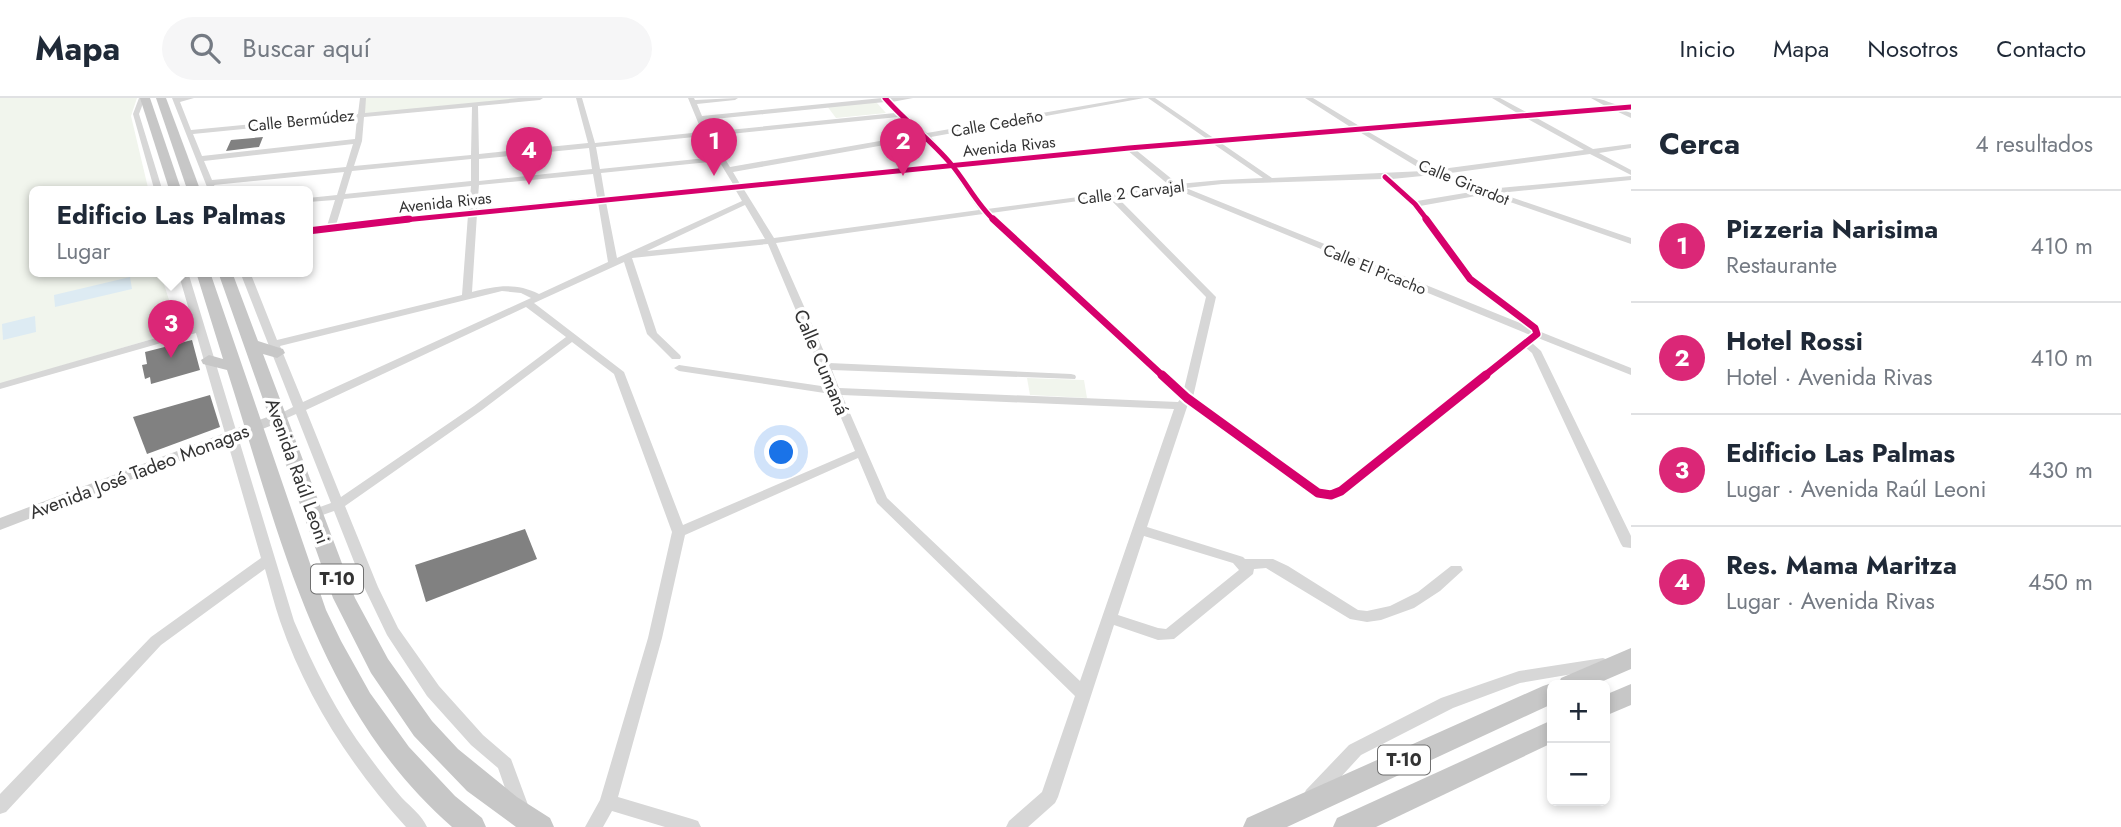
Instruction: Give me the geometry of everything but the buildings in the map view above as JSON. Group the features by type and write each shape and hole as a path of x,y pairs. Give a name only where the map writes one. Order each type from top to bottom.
{"highway":[{"path":"143,98 173,183"},
{"path":"161,98 193,186"},
{"path":"180,151 199,157"},
{"path":"154,174 173,183"},
{"name":"Avenida Raúl Leoni","path":"205,277 315,610 331,650 376,725 400,758 422,782 472,827"},
{"name":"Avenida Raúl Leoni","path":"228,277 267,347 278,418 344,598 361,636 406,707 451,760 481,787 532,822"},
{"path":"209,360 234,367"},
{"path":"1581,680 1628,659"},
{"path":"1610,704 1631,694"},
{"name":"T-10","path":"1257,827 1547,695"},
{"name":"T-10","path":"1347,827 1547,733"}],"main road":[{"name":"Avenida José Tadeo Monagas","path":"0,524 278,418"}],"street":[{"path":"143,98 136,114 157,186"},
{"path":"191,98 176,99 211,186"},
{"path":"330,229 358,141 363,98"},
{"name":"Calle Bermúdez","path":"189,132 540,98"},
{"path":"579,98 598,171 613,263"},
{"path":"692,100 735,98"},
{"path":"699,118 910,98"},
{"path":"1070,98 1083,107"},
{"name":"Calle Cedeño","path":"729,170 1122,99 1141,98"},
{"path":"1151,98 1269,179"},
{"name":"Calle Girardot","path":"1308,98 1431,172 1631,241"},
{"path":"1495,98 1631,176"},
{"path":"1594,98 1631,116"},
{"path":"886,99 900,115 926,136 953,166 984,211 1184,402 1318,493 1331,495 1341,491 1537,334 1535,328 1460,270 1415,204 1385,177"},
{"name":"Calle Cumaná","path":"692,100 720,159 740,186 771,241 882,500 1084,694"},
{"path":"467,295 474,212 475,104"},
{"path":"822,106 836,122"},
{"name":"Avenida Rivas","path":"313,231 474,212 1129,148 1631,107"},
{"path":"218,186 350,168 900,115"},
{"path":"199,157 358,141"},
{"name":"Calle 2 Carvajal","path":"630,256 771,241 1110,194 1269,179 1385,177 1631,146"},
{"name":"Calle El Picacho","path":"1129,148 1175,187 1631,372"},
{"path":"313,199 720,159"},
{"path":"1415,204 1483,192 1631,176"},
{"path":"1015,827 1049,797 1184,402 1211,297 1110,194"},
{"path":"278,418 748,201"},
{"path":"630,256 652,334 678,363 835,391 1184,402"},
{"path":"184,277 287,621 303,663 324,704 372,777 418,827"},
{"name":"Avenida Raúl Leoni","path":"246,277 267,347 299,409 370,587 392,631 433,691 456,719 505,764 532,822"},
{"path":"267,347 502,288 523,290 572,337 619,372 680,532 655,638 608,802 594,827"},
{"path":"0,386 200,329"},
{"path":"314,514 338,505 478,408 572,337"},
{"path":"1525,343 1536,351 1628,544"},
{"path":"824,366 1071,377"},
{"path":"680,532 860,453"},
{"path":"1140,530 1244,564 1268,563 1355,615 1370,618 1380,617 1431,591 1456,570"},
{"path":"3,799 156,641 269,559"},
{"path":"1110,618 1169,635 1248,570 1244,564"},
{"path":"1303,806 1354,750 1447,703 1519,677 1628,659"},
{"path":"608,802 692,827"}],"shaded area":[{"path":"0,98 137,98 131,116 148,186 29,186 29,277 162,277 179,331 0,384"},
{"path":"364,98 540,98 360,114"},
{"path":"876,102 886,113 836,118 827,106"},
{"path":"130,277 132,289 55,307 54,295"},
{"path":"35,316 36,332 3,340 2,324"},
{"path":"1027,378 1084,380 1087,398 1030,395"}],"cycle path":[{"path":"885,98 900,115 926,136 953,166 984,211 1187,398 1318,493 1331,495 1341,491 1537,334 1535,328 1470,279 1415,204 1385,177"},
{"path":"313,230 474,212 1129,148 1631,107"}],"place":[{"name":"Pizzeria Narisima","path":"714,176"},
{"name":"Hotel Rossi","path":"903,176"},
{"name":"Res. Mama Maritza","path":"529,185"},
{"name":"Edificio Las Palmas","path":"171,358"}]}
